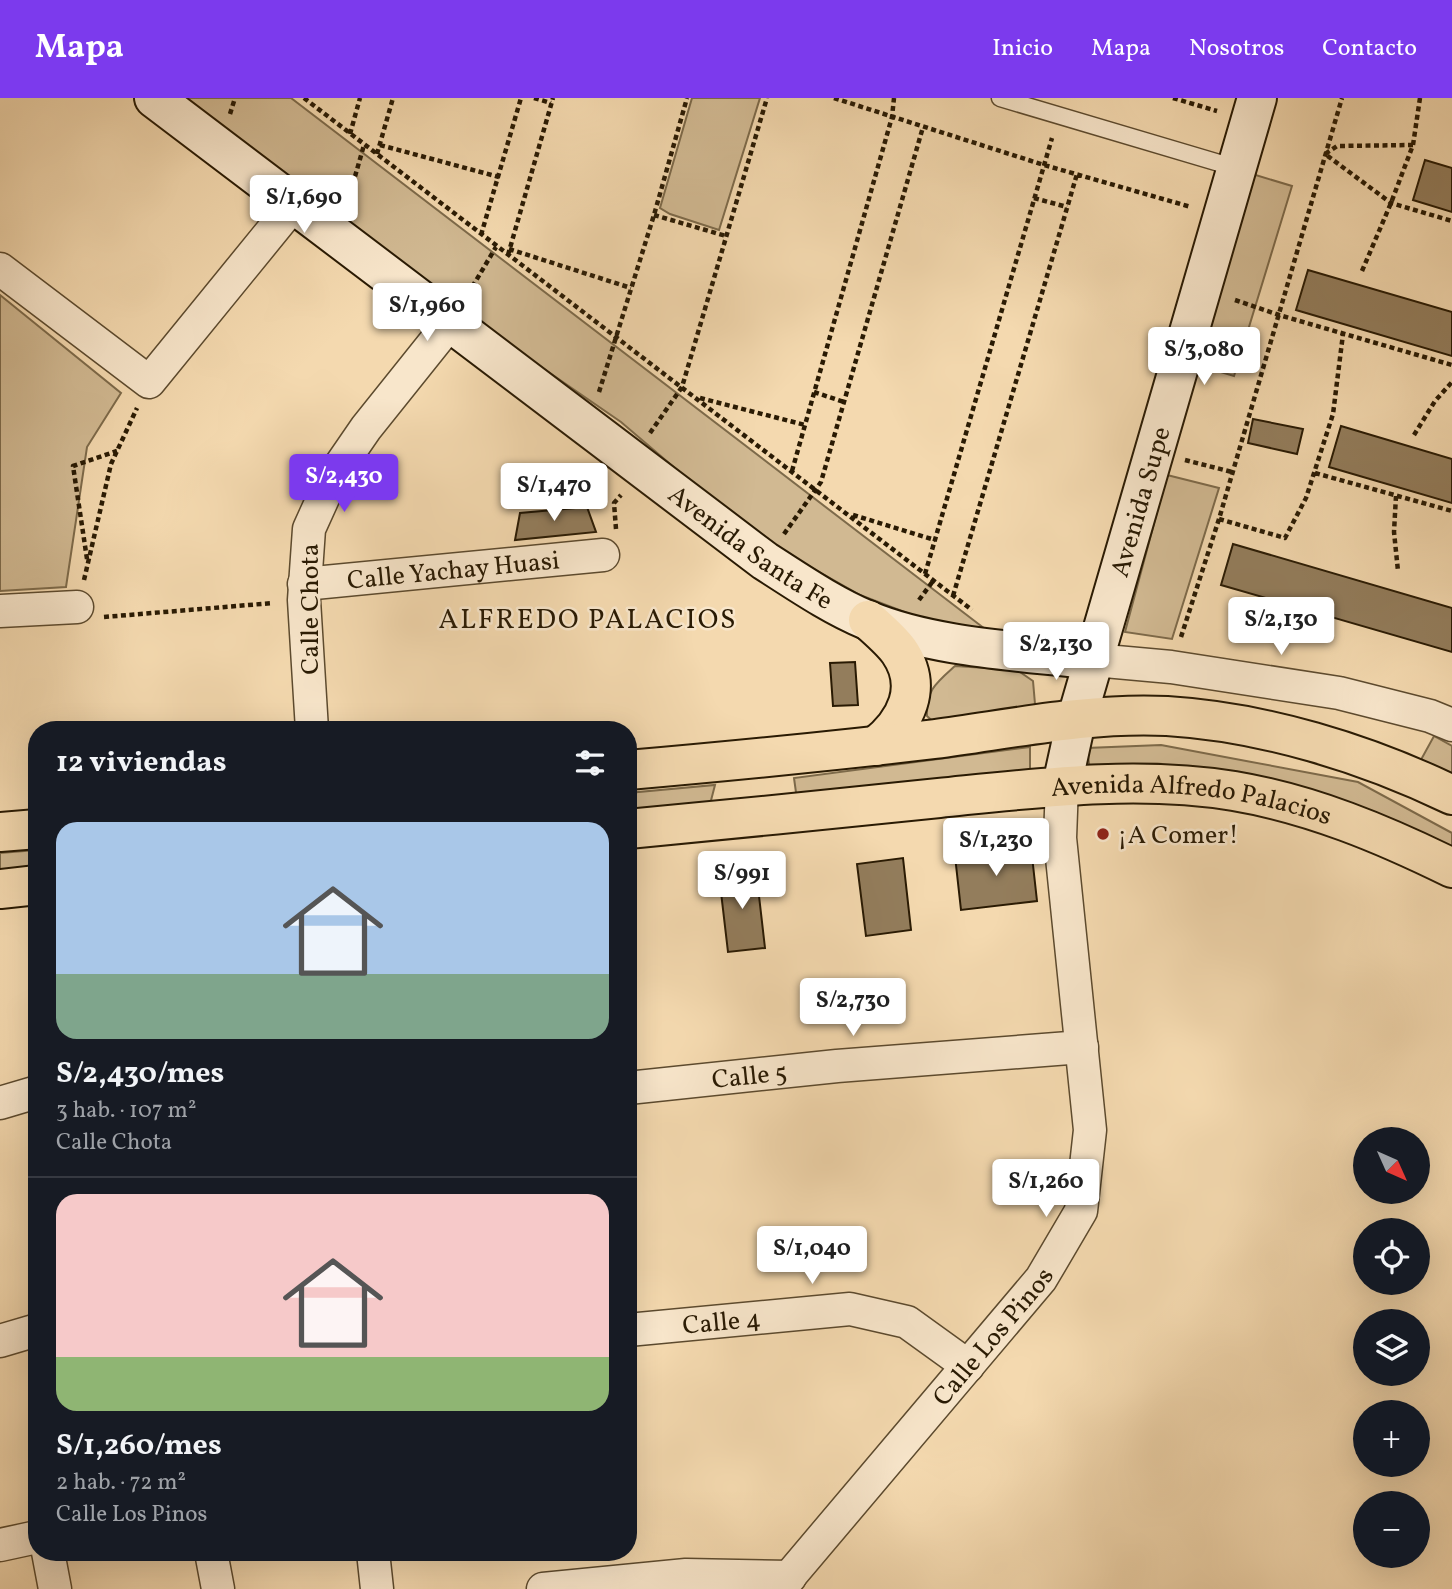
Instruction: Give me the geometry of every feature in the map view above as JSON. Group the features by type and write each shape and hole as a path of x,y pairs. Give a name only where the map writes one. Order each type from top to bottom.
{"main road":[{"path":"868,621 900,652 908,672 910,693 905,714 893,732 876,746"},
{"path":"637,769 876,746 1123,716 1168,716 1230,724 1296,738 1361,758 1452,795"},
{"path":"753,759 756,817"},
{"name":"Avenida Alfredo Palacios","path":"637,828 1062,785 1170,784 1233,791 1280,800 1329,815 1401,843 1452,868"},
{"path":"0,832 28,829"},
{"path":"0,889 28,887"}],"street":[{"name":"Avenida Santa Fe","path":"154,98 765,561 825,598 868,621 953,643 1094,660"},
{"name":"Avenida Supe","path":"1062,785 1076,721 1257,98"},
{"path":"0,269 149,382 294,204"},
{"name":"Calle Chota","path":"311,721 304,592 309,529 333,476 366,428 450,323"},
{"name":"Calle Yachay Huasi","path":"304,592 603,555"},
{"path":"0,611 77,607"},
{"path":"1094,660 1171,667 1339,693 1430,716 1452,725"},
{"name":"Calle Los Pinos","path":"784,1583 1041,1279 1081,1211 1090,1130 1060,838 1062,785"},
{"name":"Calle 5","path":"637,1087 836,1066 1082,1047"},
{"path":"0,1103 28,1095"},
{"name":"Calle 4","path":"637,1329 850,1309 907,1322 968,1366"},
{"path":"0,1341 28,1333"},
{"path":"0,1545 28,1539"},
{"path":"50,1561 55,1589"},
{"path":"213,1561 218,1589"},
{"path":"374,1561 377,1589"},
{"path":"543,1589 685,1575 784,1583"}],"lane":[{"path":"1000,98 1237,168"}],"path":[{"path":"304,98 496,247 631,288"},
{"path":"350,134 360,98"},
{"path":"377,154 393,98"},
{"path":"481,235 521,98"},
{"path":"509,252 552,101 534,98"},
{"path":"588,427 654,215 687,98"},
{"path":"603,555 618,543 614,502 682,387 767,98"},
{"path":"834,98 1191,207"},
{"path":"792,471 892,117 894,98"},
{"path":"1173,98 1218,111"},
{"path":"1171,667 1219,519 1342,98"},
{"path":"1362,271 1413,145 1420,98"},
{"path":"509,252 925,574 1058,116"},
{"path":"765,561 821,482 923,127"},
{"path":"338,237 364,145"},
{"path":"380,145 499,177"},
{"path":"1325,154 1337,146 1413,145"},
{"path":"1325,154 1391,203 1452,220"},
{"path":"953,596 1077,174"},
{"path":"1034,198 1067,208"},
{"path":"654,215 726,236"},
{"path":"450,323 496,247"},
{"path":"1202,287 1279,315 1452,365"},
{"path":"1219,519 1285,538 1306,498 1333,414 1343,334"},
{"path":"149,382 111,464 77,607 94,618 304,592"},
{"path":"1414,435 1435,401 1452,382"},
{"path":"814,392 844,402"},
{"path":"696,397 805,425"},
{"path":"88,565 73,466 118,450"},
{"path":"1154,452 1232,471"},
{"path":"1315,473 1452,512"},
{"path":"1396,496 1394,532 1398,571"},
{"path":"847,513 935,540"}],"shaded area":[{"path":"186,98 291,98 989,632 941,626 860,595 752,534 621,422 483,327"},
{"path":"692,98 760,98 719,230 670,214 660,208"},
{"path":"1249,173 1292,186 1234,376 1191,363"},
{"path":"0,295 121,393 87,447 66,587 0,591"},
{"path":"1167,475 1219,488 1172,639 1125,632"},
{"path":"955,666 1017,670 1033,681 1035,704 1019,715 940,728 927,716 928,700 938,682"},
{"path":"1434,736 1452,746 1452,786 1417,767"},
{"path":"1161,745 1358,782 1452,833 1452,864 1355,814 1091,779 1087,748"},
{"path":"1030,747 1030,778 798,807 794,778"},
{"path":"715,785 708,812 637,819 637,792"},
{"path":"28,851 28,876 0,879 0,853"}],"building":[{"path":"1425,160 1452,168 1452,212 1413,200"},
{"path":"1308,270 1452,312 1452,356 1296,310"},
{"path":"1253,419 1303,429 1297,454 1248,443"},
{"path":"1341,426 1452,459 1452,503 1329,467"},
{"path":"587,507 596,532 515,540 520,513"},
{"path":"1233,544 1452,608 1452,652 1221,585"},
{"path":"855,662 858,705 833,706 830,663"},
{"path":"1031,847 1037,901 961,910 955,856"},
{"path":"903,858 911,930 866,936 857,864"},
{"path":"756,870 765,948 728,952 719,875"}],"place":[{"name":"¡A Comer!","path":"1103,834"}],"district":[{"name":"ALFREDO PALACIOS","path":"588,618"}]}
